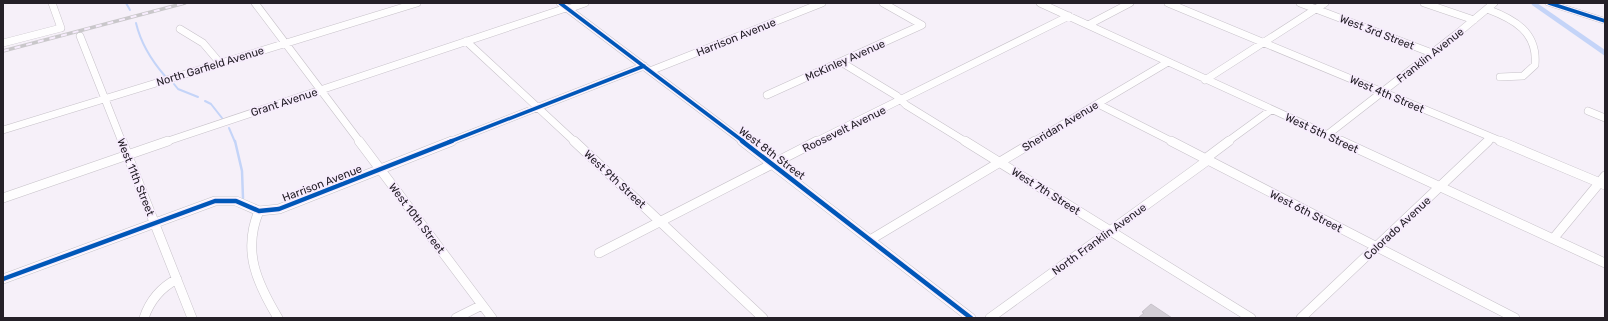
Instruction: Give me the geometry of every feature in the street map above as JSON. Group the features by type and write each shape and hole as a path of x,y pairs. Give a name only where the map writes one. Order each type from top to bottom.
{"main road":[{"path":"1549,3 1602,20"}],"street":[{"path":"3,43 61,28 52,3"},
{"name":"West 10th Street","path":"255,3 492,318"},
{"name":"North Garfield Avenue","path":"3,130 418,3"},
{"name":"Grant Avenue","path":"3,198 565,6 585,3"},
{"name":"Harrison Avenue","path":"259,211 279,209 539,108 822,3"},
{"name":"McKinley Avenue","path":"767,95 922,25 883,3"},
{"name":"West 5th Street","path":"1040,3 1605,263"},
{"path":"1088,25 1130,3"},
{"name":"West 4th Street","path":"1168,3 1492,138 1603,181"},
{"name":"West 3rd Street","path":"1300,3 1432,52"},
{"path":"1205,80 1325,3"},
{"path":"1424,3 1474,20"},
{"name":"Franklin Avenue","path":"1326,135 1494,3"},
{"name":"West 8th Street","path":"565,6 971,318"},
{"path":"1487,9 1507,16 1516,22 1529,37 1535,47 1535,65 1523,76 1500,77"},
{"name":"Roosevelt Avenue","path":"599,253 772,164 1068,16"},
{"path":"180,30 192,35 207,46 220,63"},
{"name":"West 11th Street","path":"80,36 192,318"},
{"name":"West 9th Street","path":"466,41 763,318"},
{"name":"West 7th Street","path":"841,62 901,100 906,105 1251,318"},
{"name":"Sheridan Avenue","path":"870,240 1168,62"},
{"name":"West 6th Street","path":"1098,104 1515,318"},
{"name":"North Franklin Avenue","path":"990,318 1207,160 1271,110"},
{"path":"1588,111 1605,118"},
{"name":"Colorado Avenue","path":"1301,318 1492,138"},
{"path":"1553,239 1603,181"},
{"path":"3,279 209,203 220,200 240,202 259,211 251,230 252,251 259,284 278,318"},
{"path":"144,318 148,306 165,285 177,279"},
{"path":"456,318 482,305"}],"building":[{"path":"1151,304 1172,318 1138,318"}],"waterway":[{"path":"126,3 130,10"},
{"path":"1534,4 1605,54"},
{"path":"136,23 147,51 165,76"},
{"path":"174,84 178,89 198,97"},
{"path":"205,101 211,104 222,118"},
{"path":"229,128 235,142"},
{"path":"235,141 242,171 243,198"}],"railway":[{"path":"3,51 185,3"}],"cycle path":[{"path":"560,3 971,318"},
{"path":"1549,3 1605,21"},
{"path":"3,279 215,201 236,201 259,211 279,209 644,66"}]}
